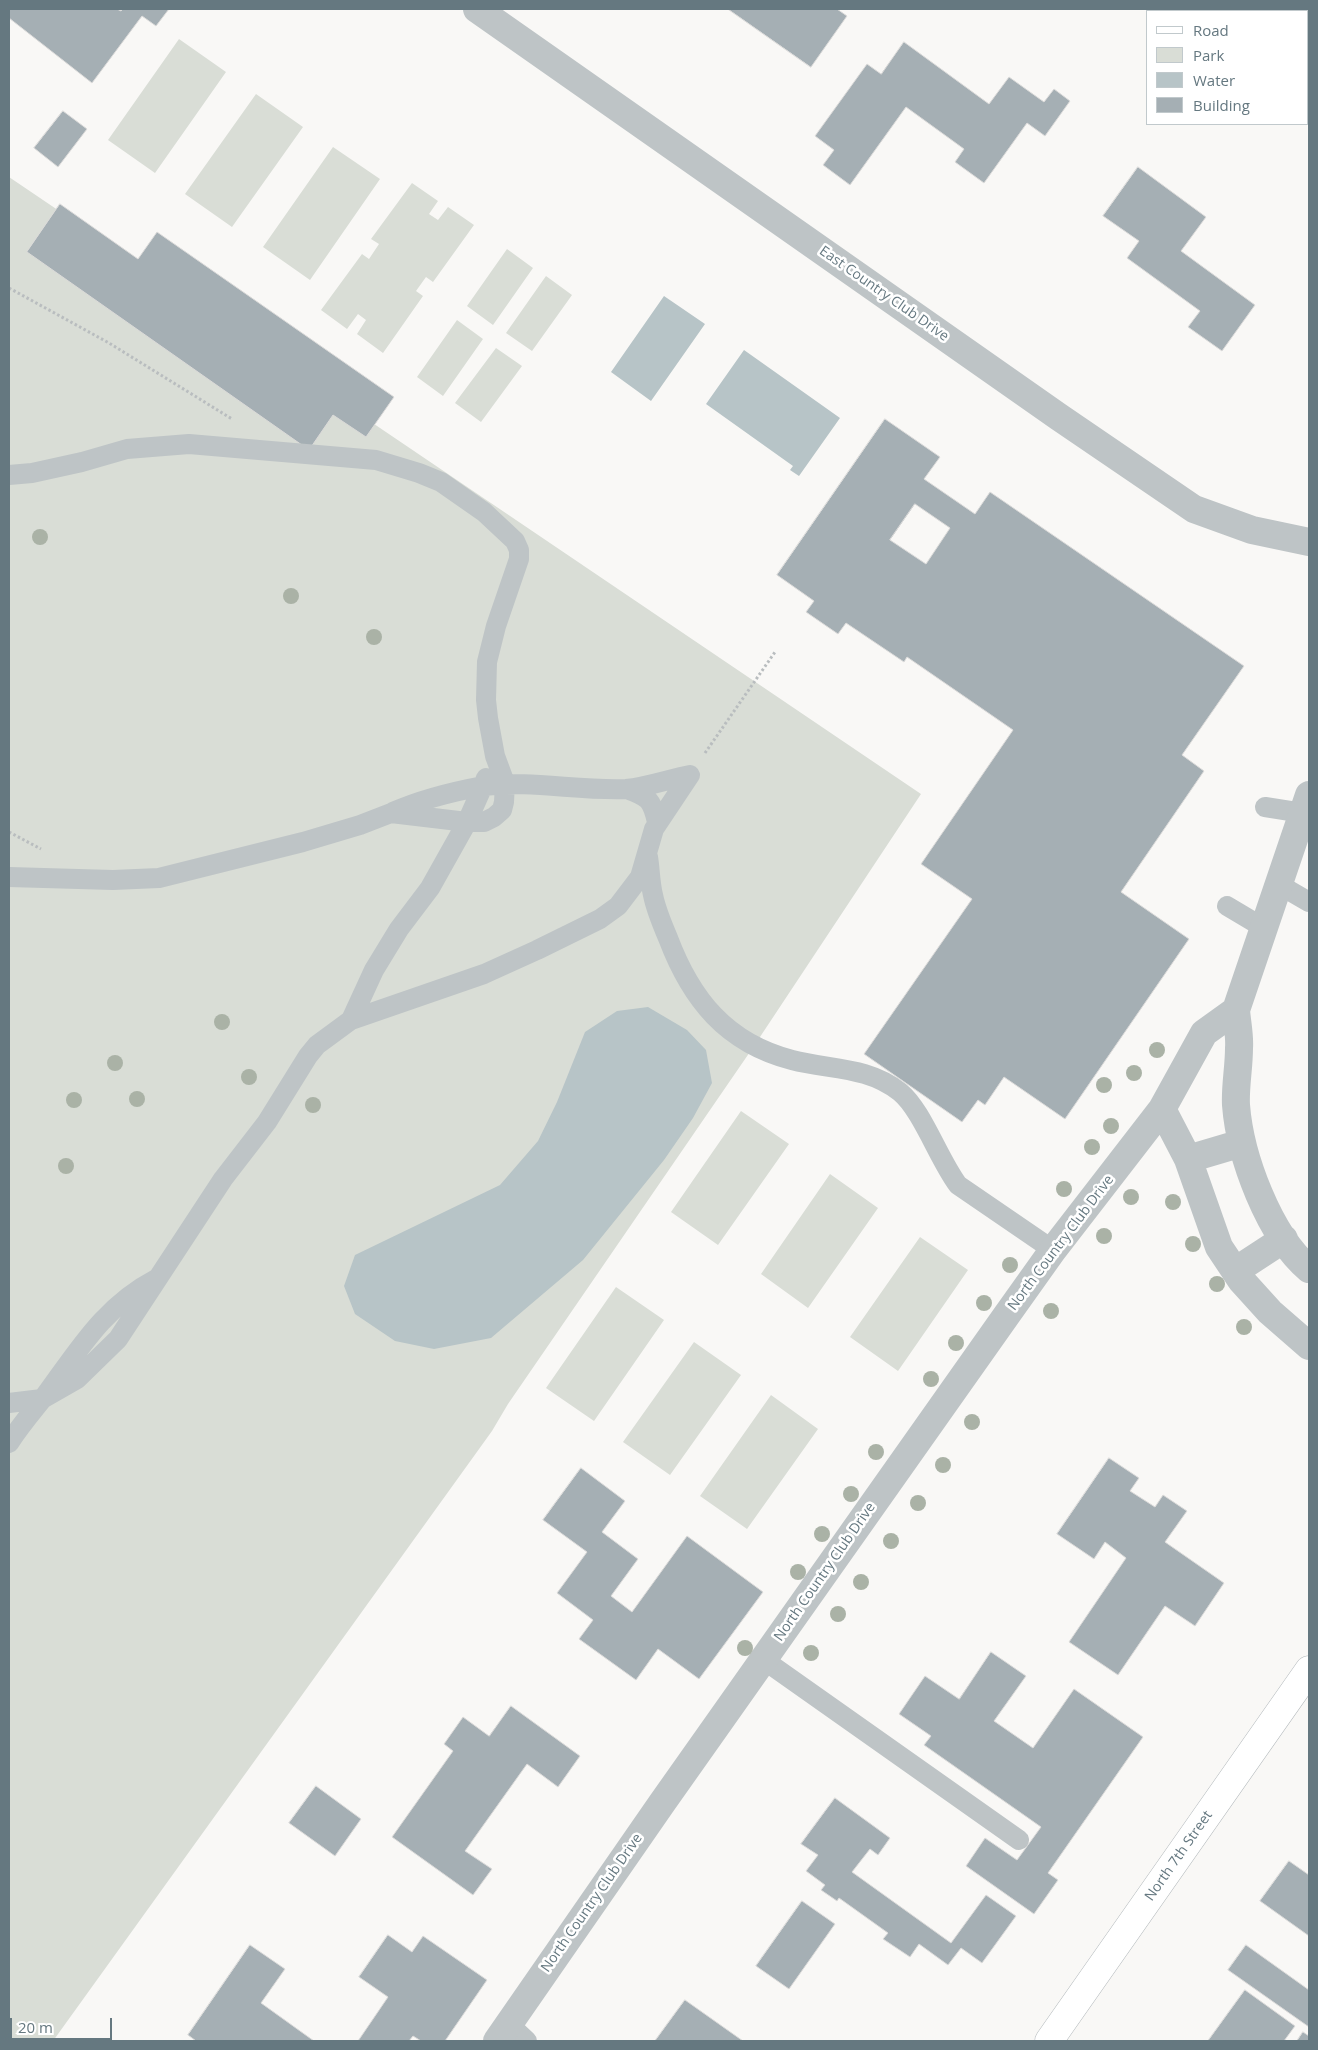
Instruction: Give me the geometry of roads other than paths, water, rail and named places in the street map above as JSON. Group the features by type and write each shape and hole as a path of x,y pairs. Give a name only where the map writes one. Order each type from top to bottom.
{"main road":[{"name":"North 7th Street","path":"1049,2041 1309,1670"}],"street":[{"name":"East Country Club Drive","path":"477,9 1059,417 1194,509 1252,530 1309,542"},
{"path":"1306,804 1236,1010 1240,1047 1236,1078 1236,1106 1242,1143 1250,1171 1268,1213 1284,1239 1309,1269"},
{"name":"North Country Club Drive","path":"511,2035 764,1660 1053,1250 1162,1109 1204,1034 1236,1010"},
{"path":"1162,1109 1188,1159 1219,1247 1235,1271 1270,1312 1309,1345"},
{"path":"1188,1159 1242,1143"},
{"path":"1235,1271 1284,1239"}],"lane":[{"path":"9,475 32,473 82,462 127,449 189,444 376,460 441,482 484,512 516,541 519,550 519,559 496,626 488,662 486,700 495,756 505,783 502,810 484,822 467,822 391,813"},
{"path":"351,1020 374,970 387,948 430,888 467,822 495,756"},
{"path":"9,877 113,880 159,878 303,842 360,825 433,797 483,786 505,783 627,788 690,774 657,822 640,877 618,906 600,919 484,974 351,1020 317,1045 308,1056 267,1122 224,1179 118,1339 77,1379 42,1399 15,1409 9,1442"},
{"path":"627,788 648,799 653,804 657,822"},
{"path":"1265,807 1306,804"},
{"path":"648,850 653,895 678,964 716,1020 733,1034 766,1052 791,1060 859,1071 889,1084 902,1094 923,1123 947,1170 958,1185 1053,1250"},
{"path":"1278,884 1309,902"},
{"path":"1227,906 1264,928"},
{"path":"764,1660 1019,1840"}],"water":[{"path":"664,296 705,324 651,401 611,372"},
{"path":"744,350 840,418 799,476 790,470 793,466 706,404"},
{"path":"648,1007 687,1030 706,1050 712,1083 693,1118 664,1160 583,1260 491,1338 434,1349 395,1341 355,1314 344,1286 355,1255 500,1185 538,1141 557,1102 585,1032 617,1011"}]}
